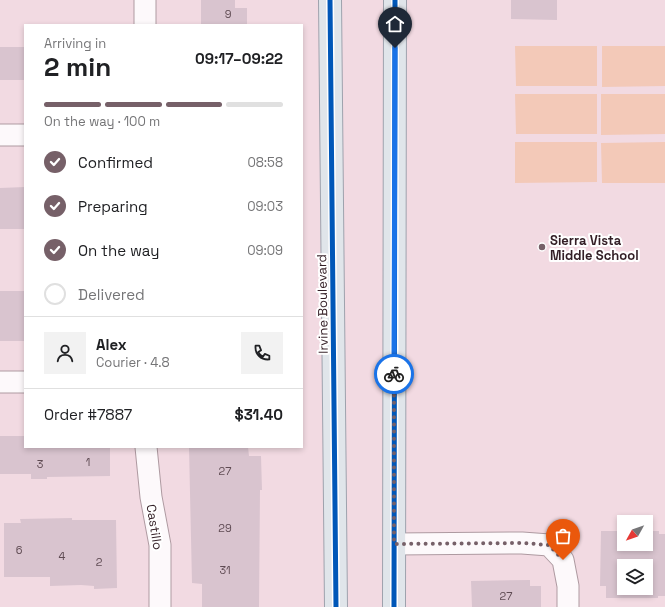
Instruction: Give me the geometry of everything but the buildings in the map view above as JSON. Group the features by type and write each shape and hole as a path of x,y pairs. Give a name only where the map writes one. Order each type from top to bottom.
{"main road":[{"name":"Irvine Boulevard","path":"330,0 336,607"},
{"path":"394,607 395,0"}],"street":[{"path":"145,0 145,24"},
{"path":"0,135 24,135"},
{"path":"0,382 24,382"},
{"name":"Castillo","path":"146,448 150,497 160,545 160,607"},
{"path":"394,544 522,543 549,545 563,560 568,586 568,607"}],"shaded area":[{"path":"515,46 597,46 597,86 516,86"},
{"path":"602,46 665,46 665,86 602,87"},
{"path":"515,94 597,94 597,134 516,134"},
{"path":"601,94 665,94 665,134 601,135"},
{"path":"515,142 597,142 597,182 515,183"},
{"path":"665,142 665,183 602,183 601,143"}],"cycle path":[{"path":"330,0 336,607"},
{"path":"394,607 395,0"}],"way so far":[{"path":"394,374 394,544 522,543 549,545 563,560"}],"place":[{"name":"Sierra Vista Middle School","path":"542,247"}],"route":[{"path":"394,374 395,48"}]}
